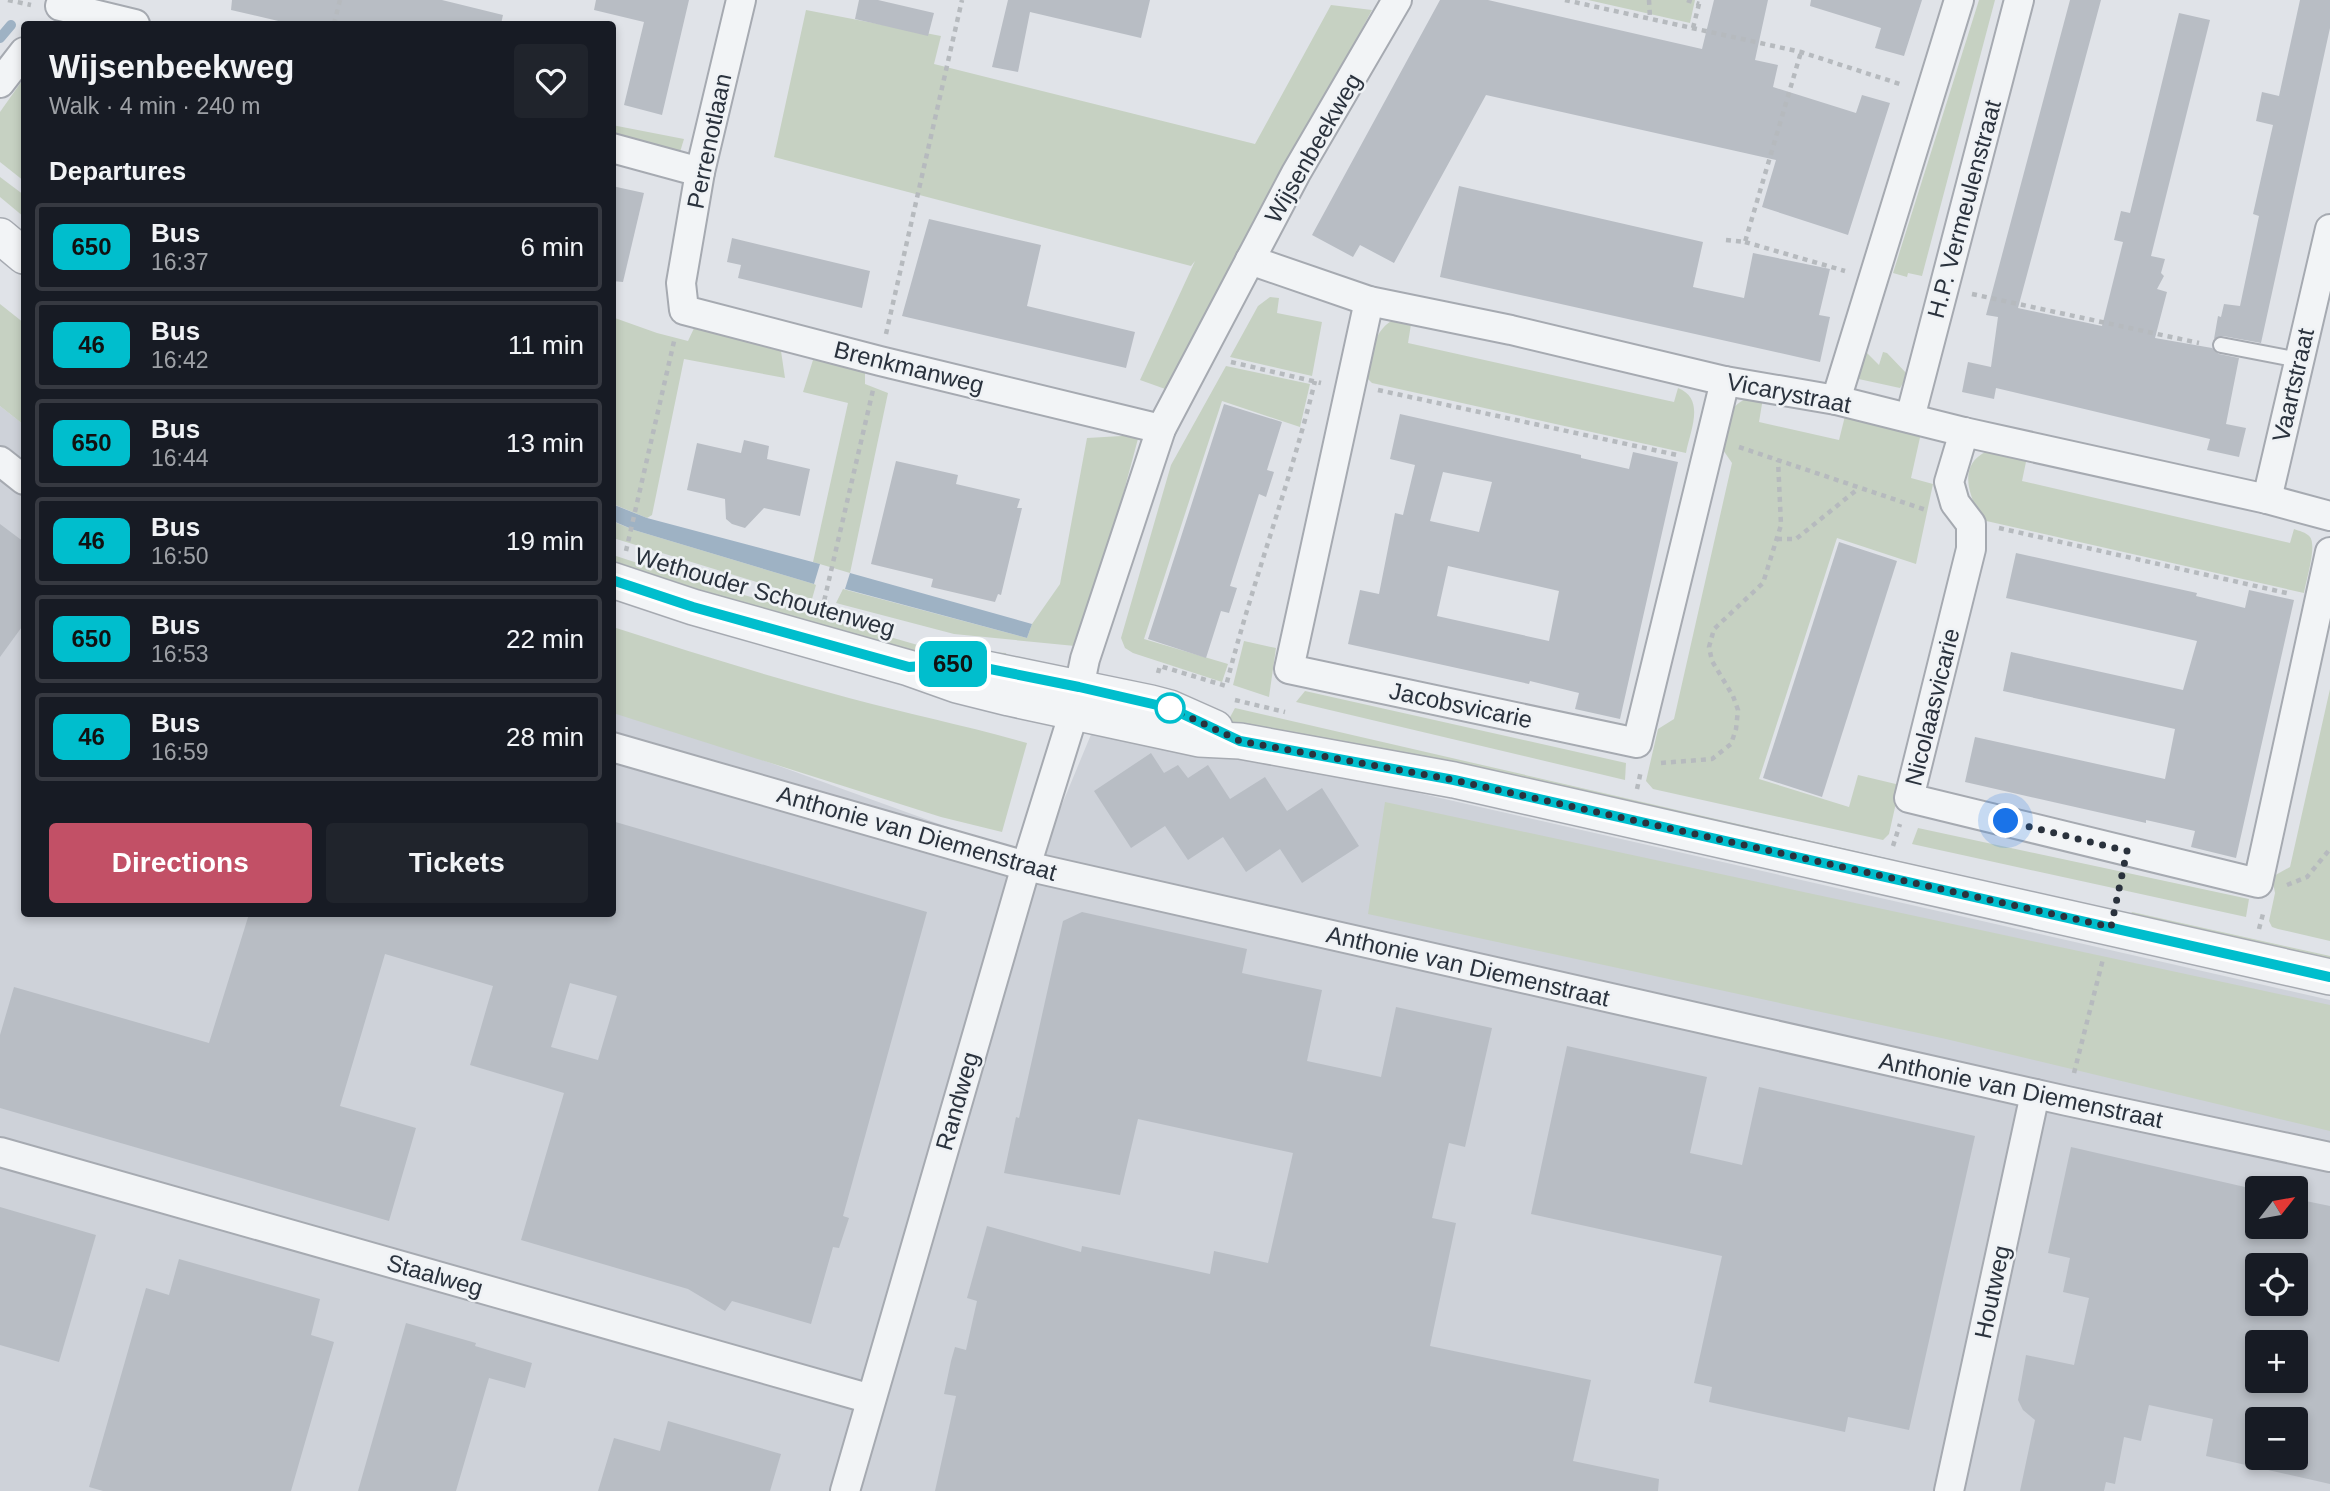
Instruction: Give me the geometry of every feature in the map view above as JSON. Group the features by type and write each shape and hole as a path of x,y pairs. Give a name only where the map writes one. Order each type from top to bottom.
{"street":[{"name":"Perrenotlaan","path":"682,296 700,172 741,0"},
{"path":"1836,400 1958,0"},
{"name":"H.P. Vermeulenstraat","path":"1910,418 2019,0"},
{"name":"Wijsenbeekweg","path":"1077,699 1085,659 1161,429 1296,173 1393,1"},
{"path":"57,10 118,21"},
{"path":"0,83 21,56"},
{"path":"616,149 700,172"},
{"name":"Vaartstraat","path":"2267,499 2330,231"},
{"path":"0,236 21,254"},
{"name":"Vicarystraat","path":"1250,260 1369,301 1511,330 1725,381 1836,400 1964,432 2267,499 2330,516"},
{"path":"0,261 21,277"},
{"name":"Brenkmanweg","path":"682,296 880,361 1161,429"},
{"name":"Jacobsvicarie","path":"1369,301 1289,669 1637,743 1725,381"},
{"name":"Nicolaasvicarie","path":"1964,432 1950,482 1963,514 1971,549 1909,798 2259,883"},
{"path":"0,461 21,478"},
{"path":"2259,883 2330,552"},
{"name":"Wethouder Schoutenweg","path":"619,560 693,607 909,667 957,685 1077,699 1199,739 1240,741 1454,780 2330,977"},
{"name":"Randweg","path":"845,1491 1077,699"},
{"name":"Anthonie van Diemenstraat","path":"616,748 1026,866 2035,1094 2330,1157"},
{"name":"Houtweg","path":"1949,1491 2035,1094"},
{"name":"Staalweg","path":"0,1152 871,1399"}],"lane":[{"path":"2221,345 2299,360"}],"path":[{"path":"335,21 340,0"},
{"path":"880,361 962,0"},
{"path":"1565,0 1801,52 1930,93"},
{"path":"1649,0 1650,18"},
{"path":"1687,0 1700,2 1693,28"},
{"path":"1745,242 1801,52"},
{"path":"1726,240 1745,242 1873,279"},
{"path":"1944,288 2221,345"},
{"path":"619,560 637,504 682,296"},
{"path":"1202,351 1228,361 1351,390 1373,389 1778,460 1938,514 1963,514 1988,526 2319,601"},
{"name":"Wethouder Schoutenweg","path":"834,614 821,611 880,361"},
{"path":"1156,680 1160,666 1226,686 1240,630 1304,428 1315,381"},
{"path":"1654,763 1712,759 1731,744 1738,710 1733,696 1712,661 1709,647 1714,629 1763,583 1781,525 1778,460"},
{"path":"1777,538 1796,539 1860,488"},
{"path":"2259,883 2283,886 2297,882 2307,877 2330,849"},
{"path":"2067,1101 2111,927"}],"shaded area":[{"path":"0,406 21,423 21,917 616,917 616,707 1039,860 1097,720 2330,1000 2330,1491 0,1491"}],"green space":[{"path":"1588,0 1695,0 1690,23"},
{"path":"1979,0 1995,0 1922,276 1908,273 1907,277 1893,273"},
{"path":"1331,5 1372,10 1168,390 1140,380 1195,261 1191,266 774,157 806,10 941,36 934,64 1255,144"},
{"path":"21,82 21,179 0,162 0,112"},
{"path":"616,126 684,139 680,152 616,138"},
{"path":"0,177 21,193 21,214 0,197"},
{"path":"1270,297 1279,298 1277,313 1322,322 1312,376 1230,357 1258,306"},
{"path":"0,304 21,321 21,423 0,406"},
{"path":"616,318 688,341 696,324 781,351 785,378 684,359 652,515 647,518 616,505"},
{"path":"1397,318 1412,318 1408,343 1674,402 1678,388 1687,393 1694,408 1693,426 1686,453 1372,383 1367,378 1374,343 1382,329"},
{"path":"1858,344 1879,365 1883,352 1887,353 1908,375 1900,388 1854,378"},
{"path":"813,360 865,369 865,384 888,393 850,573 813,562 848,403 803,392"},
{"path":"1226,366 1310,384 1300,427 1222,401 1144,639 1228,664 1222,682 1133,653 1125,648 1121,638 1171,465"},
{"path":"1752,397 1763,398 1759,422 1839,440 1845,416 1921,433 1911,478 1933,484 1916,564 1837,538 1759,779 1849,807 1858,775 1900,785 1889,834 1883,840 1653,789 1646,781 1658,729 1674,719 1732,463 1721,447 1726,423 1737,404"},
{"path":"1139,435 1098,588 1075,646 954,634 836,603 843,589 1027,638 1032,624 1060,584 1087,438"},
{"path":"1987,451 2027,457 2022,481 2290,543 2294,529 2304,533 2310,537 2312,548 2304,593 1982,520 1973,502 1968,482 1971,465"},
{"path":"616,523 814,584 816,585 812,599 616,539"},
{"path":"616,556 928,648 1006,653 1007,661 966,656 928,658 738,603 616,563"},
{"path":"616,628 819,690 1027,743 1002,832 941,817 616,714"},
{"path":"1244,641 1276,648 1269,697 1233,685"},
{"path":"2330,689 2330,941 2278,929 2272,927 2269,921 2275,893 2272,877 2290,867"},
{"path":"1305,691 1626,763 1625,780 1296,702"},
{"path":"1235,708 2098,907 2095,915 1228,721"},
{"path":"1385,802 2330,1005 2330,1131 1946,1039 1368,914"},
{"path":"1918,828 2249,899 2246,917 1912,844"},
{"path":"2132,912 2330,956 2330,969 2125,922"}],"water":[{"path":"616,506 647,518 820,564 814,584 616,522"},
{"path":"850,573 1032,624 1027,638 845,589"}],"building":[{"path":"232,0 442,0 503,15 502,21 278,21 231,10"},
{"path":"596,0 689,0 662,115 624,105 644,22 594,10"},
{"path":"859,0 878,0 934,13 928,36 855,19"},
{"path":"1008,0 1150,0 1141,38 1030,12 1018,72 992,67"},
{"path":"1440,0 1488,0 1702,49 1714,0 1768,0 1755,60 1778,65 1773,87 1856,113 1862,95 1890,103 1848,235 1762,207 1776,160 1486,95 1394,263 1360,245 1353,257 1312,235"},
{"path":"1811,0 1922,0 1904,56 1875,48 1881,28 1810,6"},
{"path":"2070,0 2101,0 2018,308 2102,326 2123,242 2114,240 2121,211 2130,213 2179,13 2210,20 2151,256 2165,259 2161,273 2164,276 2157,289 2167,292 2155,338 2212,348 2219,354 2239,358 2226,424 2246,428 2239,457 2207,450 2210,439 1996,388 1994,399 1962,392 1968,362 1991,367 1998,317 1986,315"},
{"path":"2300,0 2330,0 2330,28 2261,343 2223,336 2214,339 2218,316 2221,317 2224,304 2240,306 2259,216 2253,214 2273,125 2256,121 2262,92 2279,96"},
{"path":"1459,186 1703,242 1693,287 1744,298 1753,253 1830,269 1819,315 1830,317 1820,362 1440,277"},
{"path":"616,187 644,193 623,282 616,281"},
{"path":"929,219 1041,245 1027,306 1135,332 1126,368 902,316"},
{"path":"732,238 870,271 862,308 738,278 741,265 727,262"},
{"path":"1224,404 1282,422 1267,470 1274,472 1266,497 1259,494 1230,586 1237,588 1229,613 1221,611 1206,658 1148,639"},
{"path":"1400,414 1581,455 1581,458 1629,469 1633,452 1678,462 1620,719 1575,709 1579,693 1348,644 1360,590 1379,594 1395,513 1403,515 1415,465 1390,459","holes":["1443,472 1492,482 1479,532 1430,521","1448,566 1559,591 1549,641 1437,616"]},
{"path":"744,440 769,446 767,459 810,469 800,516 764,508 745,528 726,519 725,499 687,490 697,443 741,453"},
{"path":"896,461 958,475 956,484 1020,499 1017,508 1022,508 1001,595 998,594 995,602 931,587 933,579 871,564"},
{"path":"0,524 21,540 21,628 0,657"},
{"path":"1839,542 1897,561 1822,797 1763,778"},
{"path":"2016,553 2197,593 2196,596 2245,608 2249,590 2294,600 2236,858 2191,847 2195,831 2146,820 2146,823 1965,782 1975,737 2165,779 2175,729 2003,691 2011,652 2183,690 2197,641 2006,598"},
{"path":"1151,753 1164,773 1178,765 1188,778 1208,765 1230,799 1265,777 1287,811 1322,788 1359,846 1302,883 1280,849 1246,872 1223,837 1188,860 1165,826 1131,848 1094,791"},
{"path":"616,822 927,912 843,1216 849,1218 839,1248 833,1247 811,1324 732,1301 725,1311 688,1289 521,1240 564,1093 470,1065 493,986 385,954 340,1106 416,1128 389,1221 0,1108 0,1035 14,987 209,1043 248,917 616,917","holes":["570,983 617,996 598,1060 551,1047"]},
{"path":"1082,912 1247,949 1242,973 1322,990 1307,1061 1381,1077 1396,1007 1492,1028 1465,1147 1449,1143 1432,1218 1456,1223 1430,1346 1591,1380 1573,1461 1659,1479 1658,1491 935,1491 956,1396 944,1394 955,1347 966,1350 977,1301 967,1298 987,1226 1081,1252 1082,1246 1210,1274 1214,1251 1268,1263 1293,1153 1138,1119 1120,1195 1004,1173 1063,921"},
{"path":"1567,1046 1707,1077 1690,1153 1742,1165 1759,1087 1975,1136 1909,1430 1848,1417 1845,1432 1709,1402 1712,1387 1694,1383 1722,1256 1531,1214"},
{"path":"2071,1147 2245,1187 2245,1239 2308,1239 2308,1201 2330,1206 2330,1484 2268,1470 2308,1470 2308,1407 2245,1407 2245,1465 2206,1456 2213,1419 2149,1405 2141,1441 2124,1437 2115,1484 2106,1482 2104,1491 2020,1491 2035,1420 2023,1410 2018,1400 2026,1355 2074,1365 2089,1298 2063,1292 2070,1258 2048,1253"},
{"path":"0,1207 96,1235 59,1362 0,1345"},
{"path":"179,1259 320,1299 311,1335 334,1342 291,1491 103,1491 89,1487 146,1288 169,1295"},
{"path":"406,1323 476,1343 475,1346 532,1363 525,1388 489,1378 456,1491 358,1491"},
{"path":"668,1421 781,1454 770,1491 598,1491 614,1438 660,1451"}],"waterway":[{"path":"0,38 11,25"}],"bus line":[{"name":"650","path":"616,581 693,607 909,667 960,663 1079,687 1170,708 1240,741 1454,780 2330,977"}],"route":[{"path":"1170,708 1240,741 1454,780 2111,927 2127,851 2006,821"}]}
